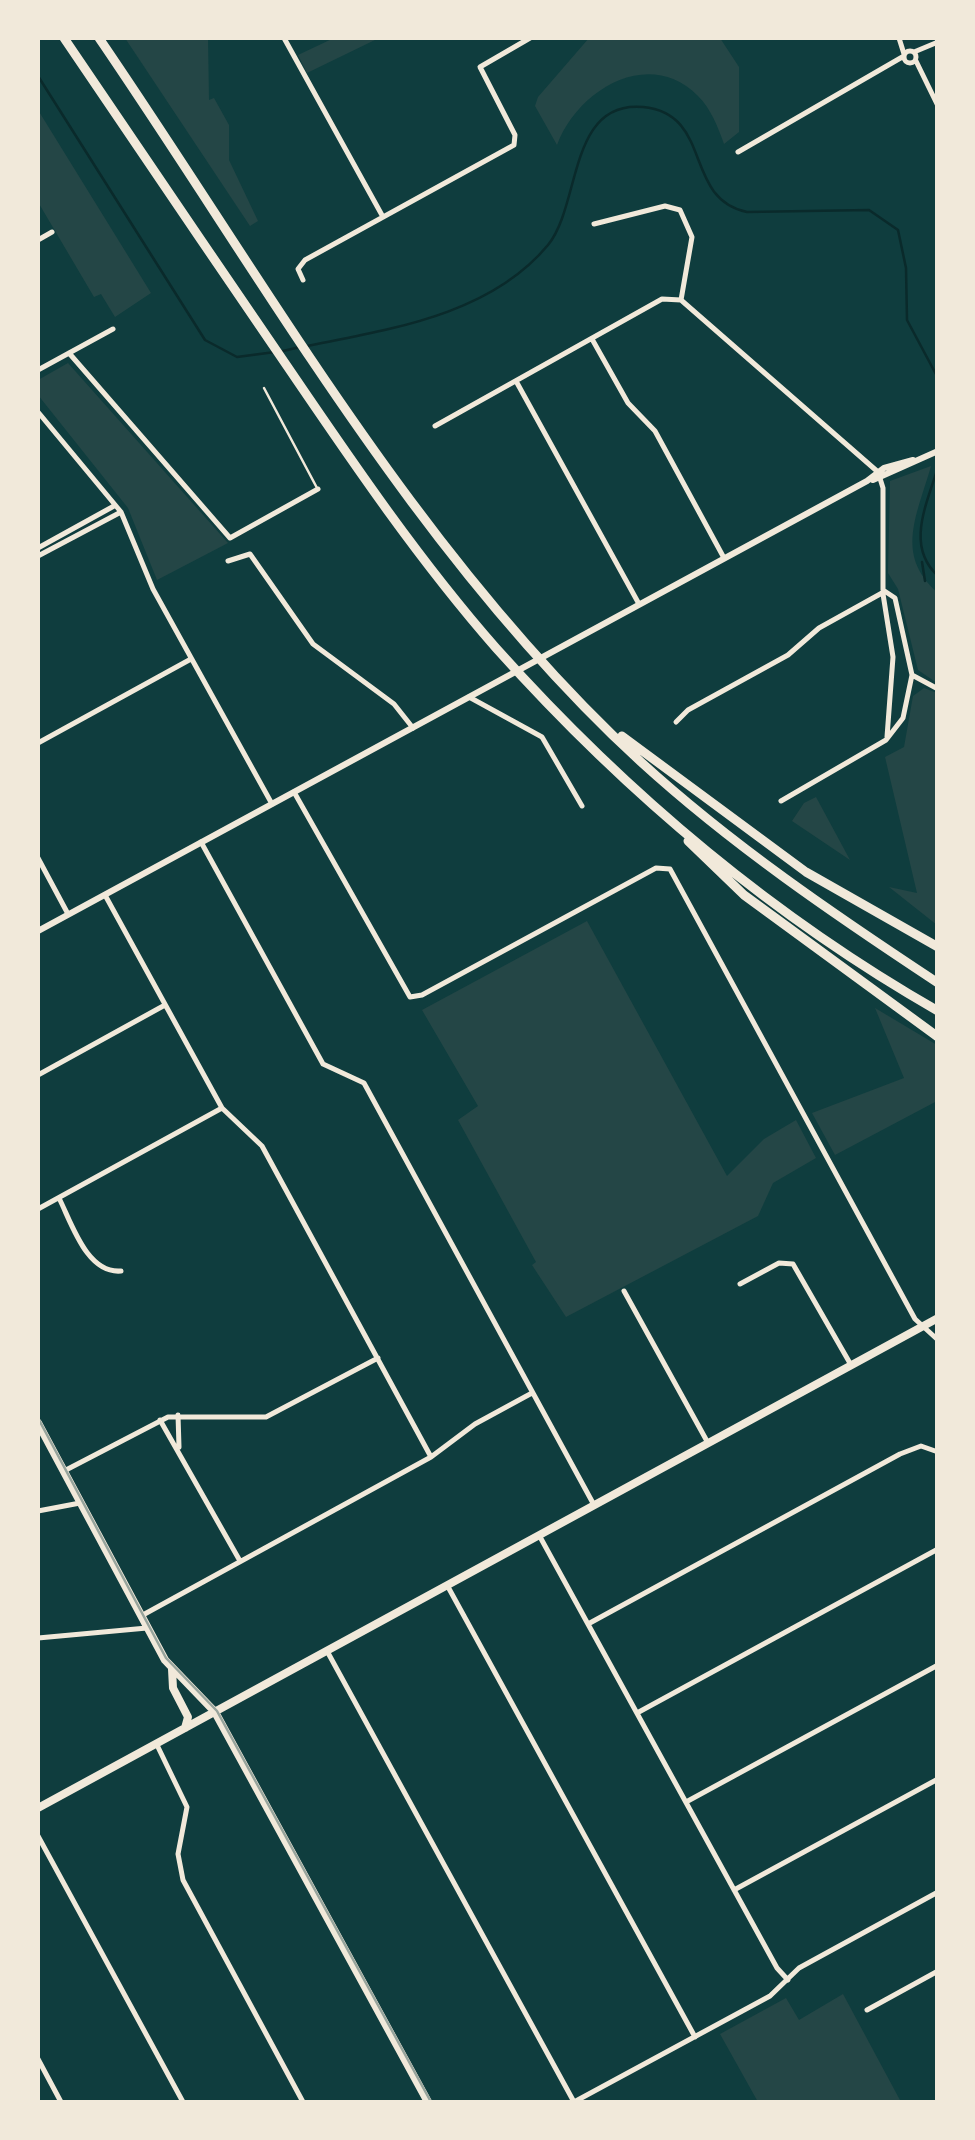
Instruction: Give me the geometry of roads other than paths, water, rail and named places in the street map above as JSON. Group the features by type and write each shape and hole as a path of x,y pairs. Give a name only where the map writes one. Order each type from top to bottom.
{"highway":[{"path":"64,38 376,495 498,649 744,895 938,1037"},
{"path":"98,38 312,359 433,530 511,626 641,762 762,861 938,983"},
{"path":"596,716 776,851 938,947"},
{"path":"639,790 780,909 938,1012"}],"main road":[{"path":"38,1808 938,1318"},
{"path":"38,1423 172,1669 215,1712 428,2102"},
{"path":"172,1669 173,1688 188,1716 185,1728"}],"street":[{"path":"284,38 383,217"},
{"path":"303,280 300,263 514,145 515,136 480,67 530,38"},
{"path":"738,152 938,42"},
{"path":"910,57 938,106"},
{"path":"594,224 665,206 680,210 692,237 680,300"},
{"path":"38,240 52,232"},
{"path":"436,426 662,299 680,300 879,475 883,592 892,657 886,740"},
{"path":"38,370 113,330"},
{"path":"592,339 628,402 655,431 725,558"},
{"path":"69,354 230,538 318,489"},
{"path":"516,381 640,604"},
{"path":"38,412 120,512 150,583 272,804"},
{"path":"38,931 879,475 938,451"},
{"path":"40,551 114,505"},
{"path":"40,551 120,512"},
{"path":"228,562 250,554 313,644 394,704 414,728"},
{"path":"781,801 886,740 903,718 912,675 895,598 883,592"},
{"path":"676,722 688,710 788,655 819,628 883,592"},
{"path":"38,743 191,659"},
{"path":"912,675 938,689"},
{"path":"469,697 542,737 582,806"},
{"path":"294,792 410,997 422,996 666,866 920,1327 938,1340"},
{"path":"201,842 324,1064 364,1083 594,1505"},
{"path":"38,858 68,914"},
{"path":"105,894 222,1108 262,1146 431,1457"},
{"path":"38,1075 165,1005"},
{"path":"38,1209 222,1108"},
{"path":"58,1198 95,1264 105,1271 121,1271"},
{"path":"740,1284 779,1263 792,1264 851,1365"},
{"path":"624,1291 708,1443"},
{"path":"63,1472 160,1420 178,1415 266,1418 378,1358"},
{"path":"141,1616 431,1457 475,1424 532,1394"},
{"path":"178,1415 179,1451"},
{"path":"160,1420 240,1562"},
{"path":"588,1624 921,1446 938,1452"},
{"path":"38,1511 80,1503"},
{"path":"539,1535 779,1972 788,1980"},
{"path":"637,1713 938,1549"},
{"path":"447,1585 695,2036"},
{"path":"38,1638 147,1628"},
{"path":"327,1651 574,2102 770,1996 799,1968 938,1892"},
{"path":"686,1802 938,1664"},
{"path":"156,1744 188,1806 178,1854 183,1880 302,2102"},
{"path":"734,1890 938,1778"},
{"path":"38,1836 183,2102"},
{"path":"867,2010 938,1971"},
{"path":"38,2059 61,2102"}],"lane":[{"path":"264,388 318,489"}],"waterway":[{"path":"38,76 205,340 237,357 275,352"},
{"path":"307,346 405,325 498,288 548,245 566,206 580,158 601,120 619,109 643,107 665,113 680,124 713,191 727,204 747,212 869,210 898,230 906,268 907,320 938,378"},
{"path":"283,351 300,347"},
{"path":"938,467 924,510 921,538 928,564 938,576"},
{"path":"922,562 925,581"},
{"path":"938,701 938,756"}],"tram line":[{"path":"38,1418 166,1658 217,1711 431,2102"}]}
